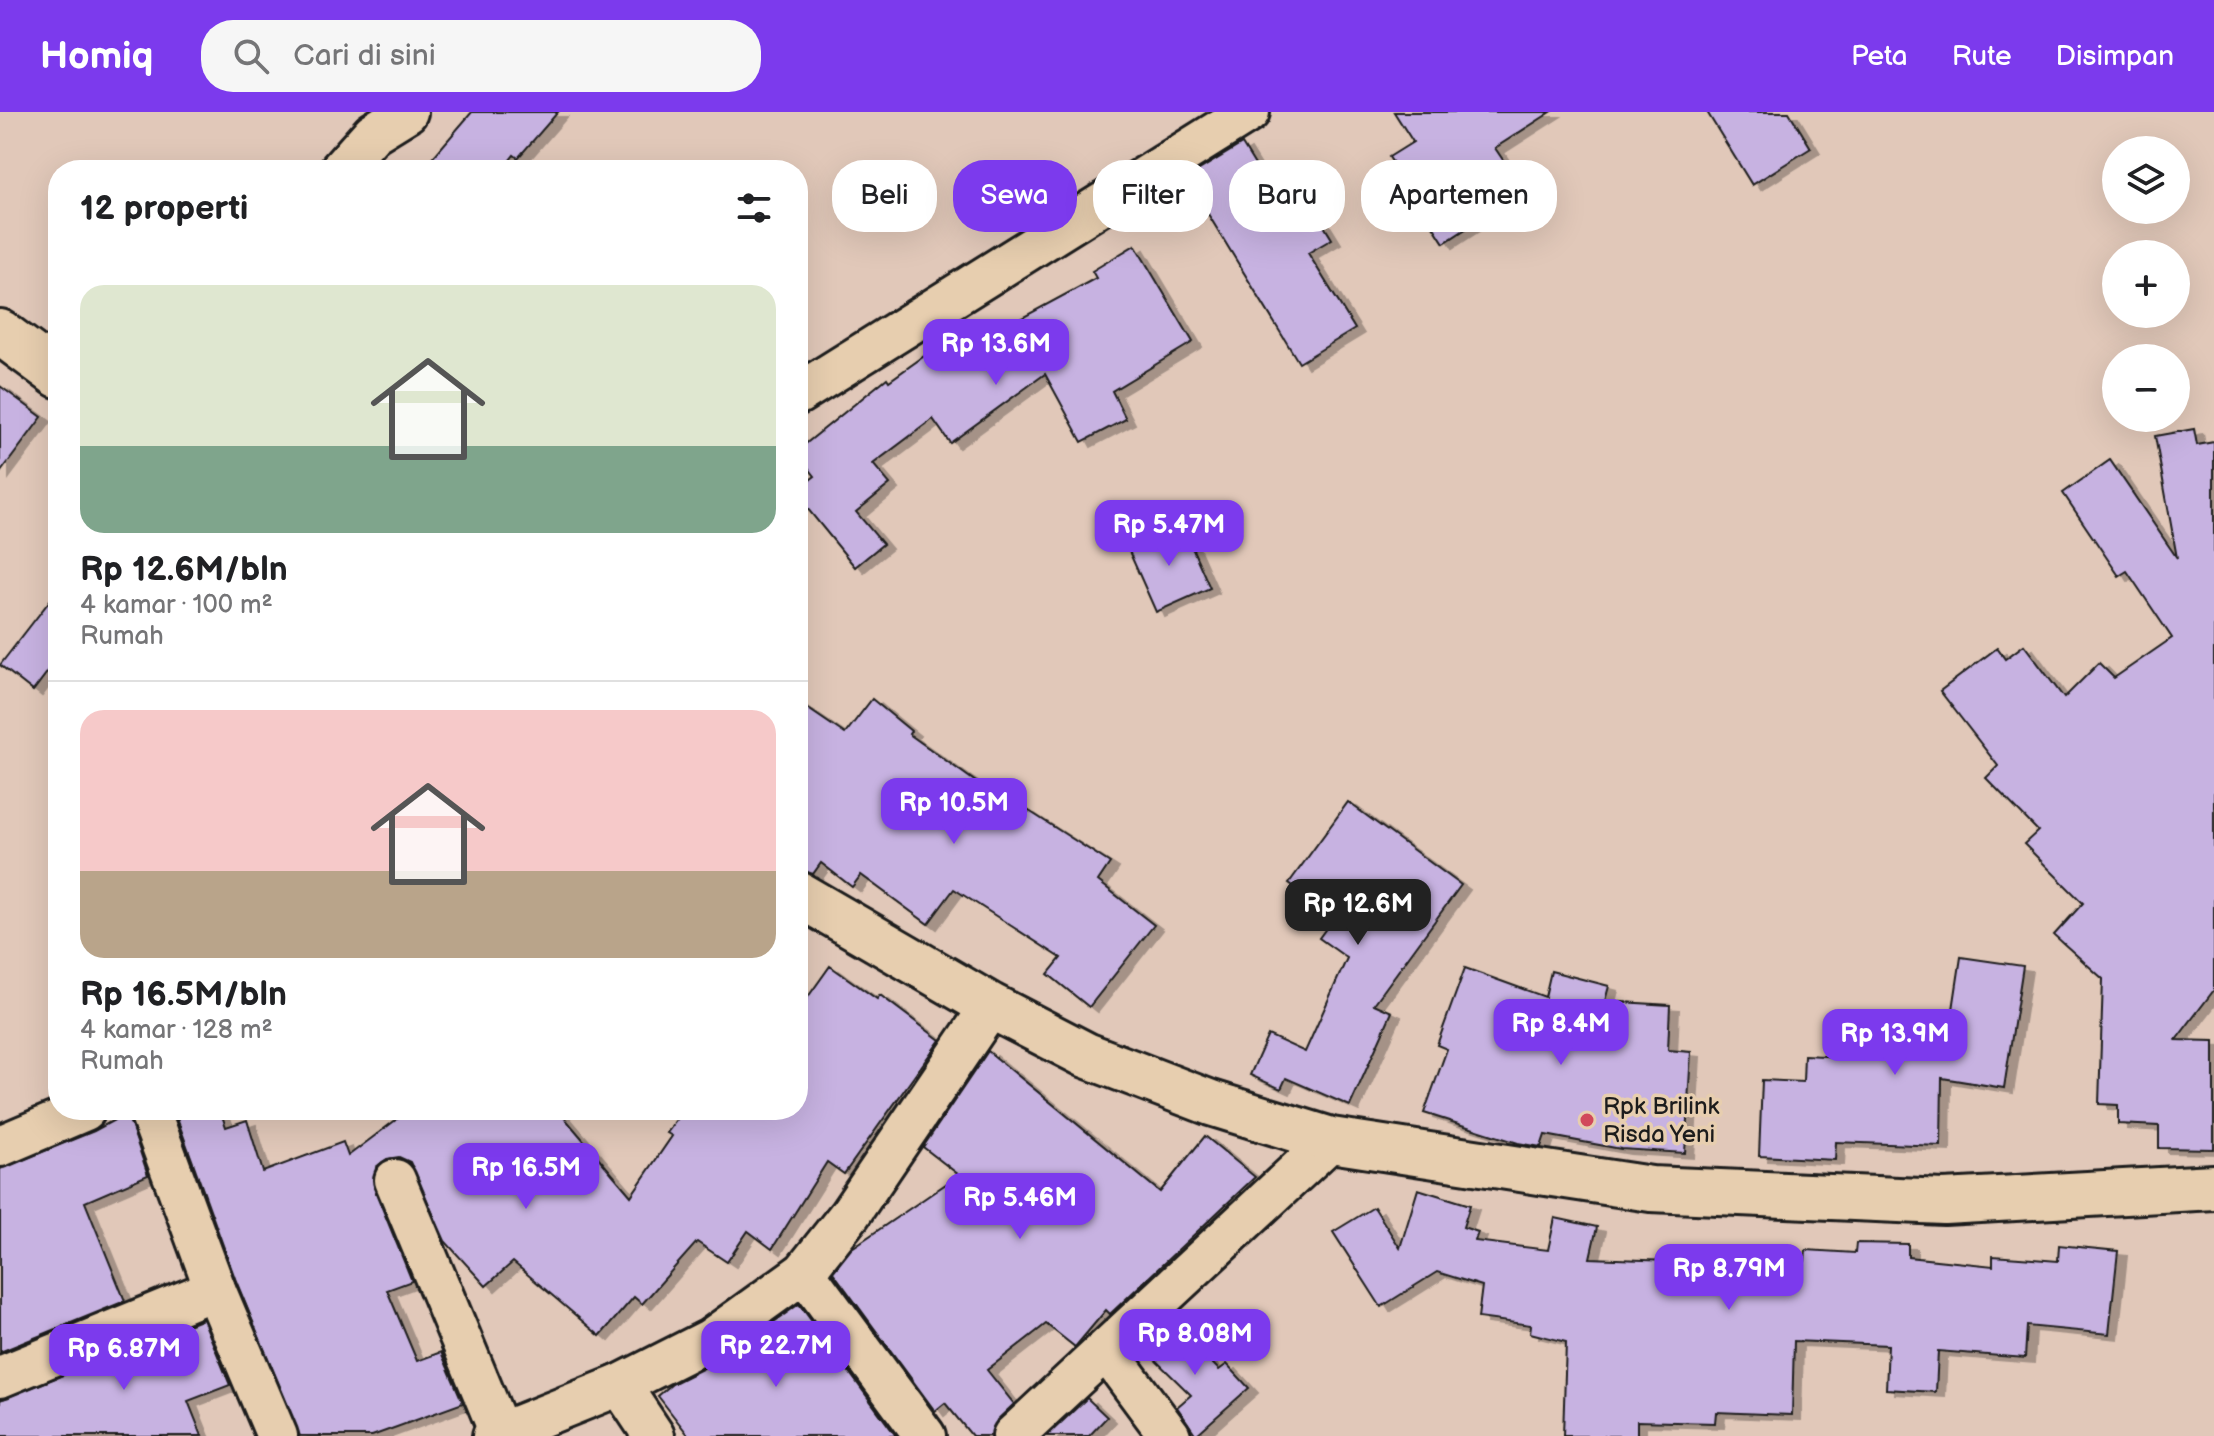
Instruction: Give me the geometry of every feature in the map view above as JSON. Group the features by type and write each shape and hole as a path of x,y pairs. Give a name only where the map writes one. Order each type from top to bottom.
{"street":[{"path":"349,160 373,133 407,112"},
{"path":"808,388 1249,112"},
{"path":"0,332 48,368"},
{"path":"808,900 991,1006 1086,1055 1211,1103 1331,1140 1651,1189 1944,1202 2214,1187"},
{"path":"395,1180 496,1435 620,1385 711,1339 804,1272 850,1214 991,1006"},
{"path":"0,1146 61,1120"},
{"path":"153,1120 215,1289 277,1436"},
{"path":"1013,1436 1331,1140"},
{"path":"804,1272 925,1436"},
{"path":"0,1377 215,1289"},
{"path":"1107,1351 1170,1436"},
{"path":"620,1385 654,1436"}],"building":[{"path":"472,112 558,112 518,158 514,155 510,160 431,160"},
{"path":"1394,112 1551,112 1495,148 1503,160 1391,160 1389,157 1413,142"},
{"path":"1707,112 1789,112 1811,148 1752,185"},
{"path":"1242,144 1252,160 1229,160 1229,232 1328,232 1332,239 1308,253 1355,329 1299,363 1213,222 1213,162"},
{"path":"1437,232 1461,232 1444,243"},
{"path":"1135,245 1193,342 1112,391 1126,419 1082,442 1045,374 950,443 933,419 873,464 890,484 856,512 883,544 855,567 808,509 808,481 815,476 808,467 808,442 887,378 889,381 958,332 968,347 1096,278 1092,271"},
{"path":"0,386 42,417 0,473"},
{"path":"2194,429 2197,445 2214,442 2214,990 2176,1040 2214,1041 2214,1149 2159,1148 2159,1126 2118,1124 2118,1105 2099,1104 2103,979 2054,935 2083,903 2024,844 2038,831 1986,778 1998,766 1940,691 1997,648 2005,659 2024,645 2064,698 2099,663 2114,678 2172,638 2127,571 2119,576 2063,493 2110,460 2177,558 2155,436"},
{"path":"1182,525 1210,588 1156,612 1128,549"},
{"path":"48,603 48,671 33,691 0,665"},
{"path":"872,699 911,731 909,734 1022,815 1026,809 1110,863 1098,881 1154,925 1089,1007 1048,974 1061,958 954,889 928,924 861,875 852,887 821,863 813,874 808,872 808,709 845,734"},
{"path":"1348,802 1461,885 1374,1004 1392,1012 1350,1106 1286,1078 1281,1089 1250,1075 1268,1035 1305,1052 1347,958 1319,938 1335,916 1289,883"},
{"path":"1961,957 2023,966 2004,1088 1942,1078 1941,1146 1836,1142 1835,1160 1759,1156 1762,1080 1803,1082 1804,1055 1845,1057 1845,1046 1947,1049"},
{"path":"830,966 877,999 880,995 940,1040 844,1174 827,1162 772,1249 748,1231 727,1262 697,1242 642,1304 634,1297 600,1336 513,1262 486,1286 445,1241 410,1162 399,1157 387,1159 376,1167 374,1188 412,1281 387,1290 417,1361 441,1352 463,1403 372,1436 300,1436 236,1281 178,1120 224,1120 226,1127 247,1120 263,1172 343,1142 348,1156 396,1120 566,1120 631,1196 672,1136 667,1133 677,1120 808,1120 808,997"},
{"path":"1465,968 1545,997 1551,971 1609,986 1605,1001 1670,1005 1668,1050 1691,1052 1685,1153 1621,1149 1545,1135 1541,1147 1518,1143 1424,1113 1447,1049 1437,1045"},
{"path":"988,1051 1160,1192 1205,1136 1255,1177 1110,1314 1106,1310 1075,1347 1046,1324 987,1370 1014,1404 997,1420 991,1436 972,1436 945,1403 935,1411 833,1272 852,1248 959,1175 923,1147"},
{"path":"114,1120 129,1120 148,1175 85,1202 125,1301 0,1352 0,1169"},
{"path":"1418,1189 1470,1205 1463,1227 1478,1232 1475,1241 1548,1250 1555,1218 1597,1227 1590,1258 1724,1263 1724,1258 1805,1261 1806,1250 1855,1253 1856,1243 1908,1244 1908,1257 1993,1266 1993,1256 2058,1261 2059,1245 2118,1251 2109,1334 2027,1326 2025,1358 1938,1351 1936,1392 1886,1389 1888,1345 1794,1341 1792,1415 1716,1412 1715,1423 1637,1421 1637,1436 1563,1436 1566,1342 1530,1333 1531,1325 1478,1318 1482,1286 1437,1272 1381,1307 1333,1232 1374,1207 1400,1248"},
{"path":"799,1304 896,1436 689,1436 658,1396 672,1384 724,1358"},
{"path":"203,1319 230,1385 188,1401 202,1436 0,1436 0,1400"},
{"path":"1170,1321 1219,1370 1227,1364 1249,1388 1196,1435 1177,1407 1191,1395 1142,1347"},
{"path":"1087,1398 1107,1417 1089,1436 1047,1436"}],"place":[{"name":"Rpk Brilink Risda Yeni","path":"1587,1120"}]}
